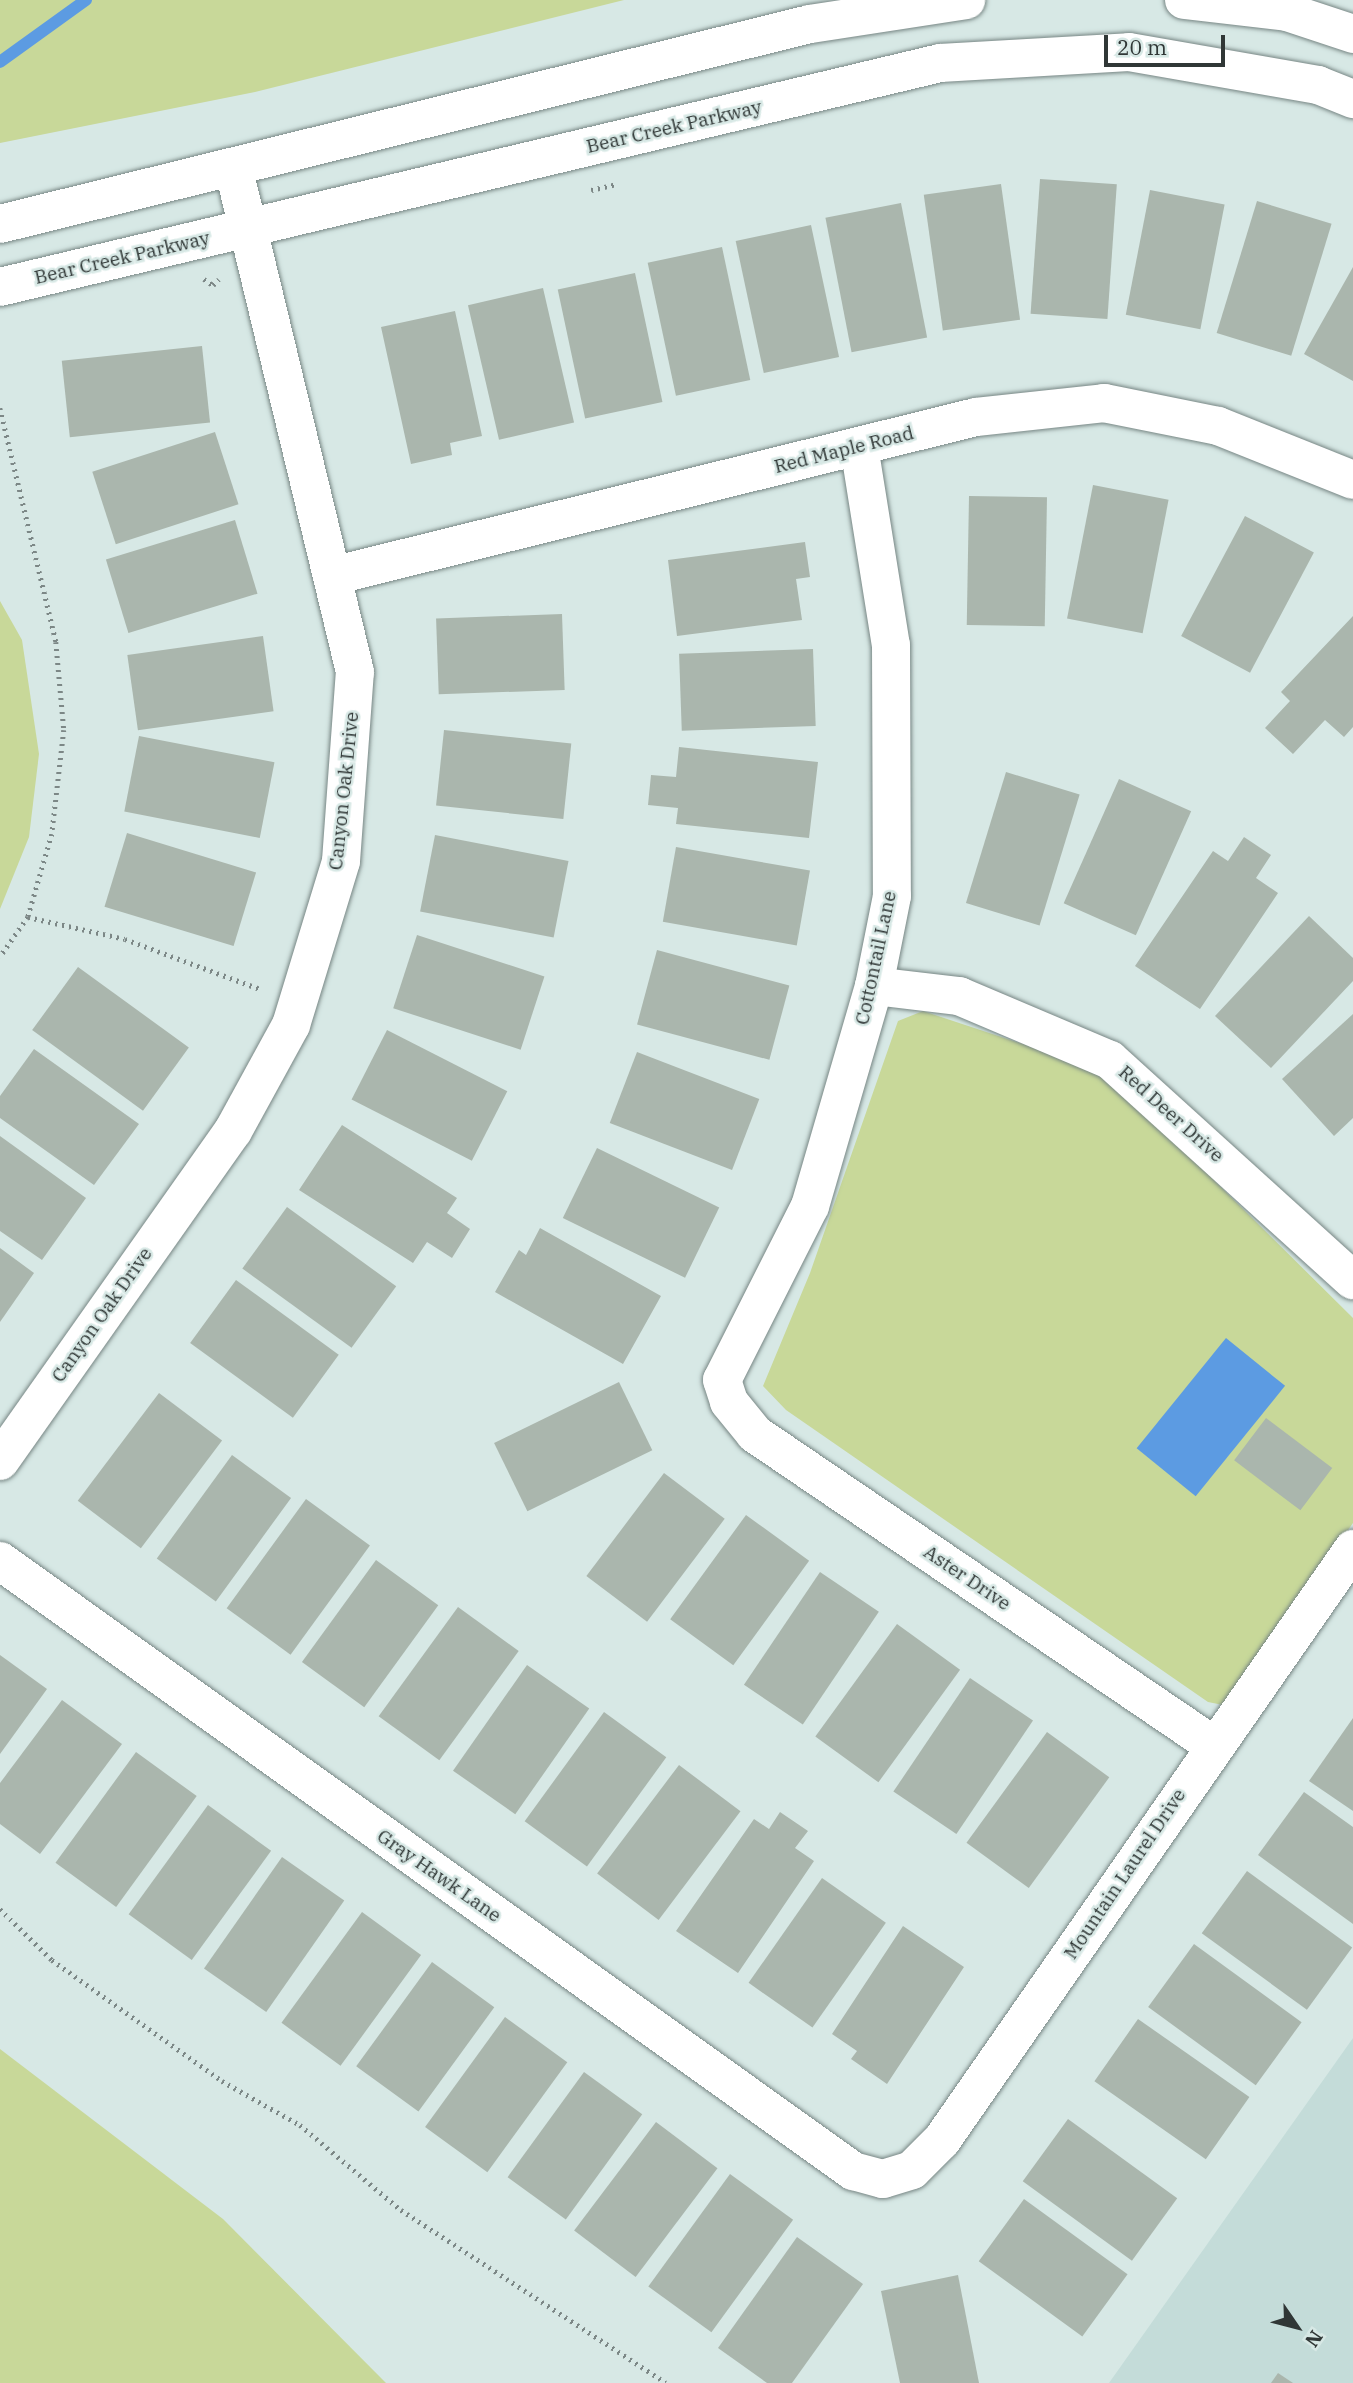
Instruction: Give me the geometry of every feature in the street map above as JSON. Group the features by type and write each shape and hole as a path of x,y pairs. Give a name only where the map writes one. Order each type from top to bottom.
{"street":[{"path":"0,224 810,24 966,0"},
{"path":"1184,0 1287,12 1353,34"},
{"name":"Bear Creek Parkway","path":"0,287 940,63 1129,52 1318,85 1353,99"},
{"name":"Canyon Oak Drive","path":"0,1461 233,1131 297,1004 341,861 355,672 233,166"},
{"name":"Red Maple Road","path":"332,576 976,417 1104,403 1218,426 1353,480"},
{"name":"Cottontail Lane","path":"729,1402 722,1380 810,1206 874,986 892,895 896,775 891,645 859,446"},
{"name":"Red Deer Drive","path":"874,986 959,996 1110,1060 1353,1280"},
{"name":"Aster Drive","path":"729,1402 755,1434 1213,1745"},
{"name":"Mountain Laurel Drive","path":"883,2179 912,2170 942,2140 1213,1745 1353,1549"},
{"name":"Gray Hawk Lane","path":"0,1561 853,2171 883,2179"}],"path":[{"path":"581,191 621,181"},
{"path":"0,408 56,642 64,730 52,834 28,917 0,957"},
{"path":"28,917 125,939 297,1004"},
{"path":"0,1909 52,1960 222,2081 300,2125 401,2210 666,2383"}],"shaded area":[{"path":"1353,2038 1353,2383 1109,2383"}],"green space":[{"path":"0,0 624,0 255,92 0,143"},
{"path":"0,601 22,640 39,754 29,837 0,909"},
{"path":"923,1011 1104,1071 1353,1318 1353,1523 1223,1705 1208,1702 786,1410 763,1386 810,1273 898,1021"},
{"path":"0,2049 223,2219 386,2383 0,2383"}],"water":[{"path":"1226,1338 1285,1386 1196,1496 1137,1448"}],"building":[{"path":"1040,179 1117,184 1107,319 1031,314"},
{"path":"1001,184 1020,320 943,331 924,195"},
{"path":"1150,190 1225,205 1200,329 1126,315"},
{"path":"1257,201 1332,224 1291,356 1217,333"},
{"path":"901,203 927,337 852,352 825,218"},
{"path":"811,225 839,357 764,373 736,241"},
{"path":"722,247 750,380 676,396 648,263"},
{"path":"1353,267 1353,381 1304,354"},
{"path":"635,273 662,402 585,419 558,289"},
{"path":"543,288 574,422 499,440 468,305"},
{"path":"455,311 482,436 450,443 452,455 411,464 381,327"},
{"path":"202,346 210,423 70,437 62,361"},
{"path":"215,432 238,504 116,544 92,472"},
{"path":"1093,485 1169,500 1143,633 1067,619"},
{"path":"969,496 1047,497 1045,626 967,625"},
{"path":"1245,516 1314,553 1250,673 1181,636"},
{"path":"235,520 258,594 128,633 106,559"},
{"path":"805,542 810,577 796,579 802,620 677,636 668,560"},
{"path":"562,614 565,690 439,694 436,618"},
{"path":"1353,616 1353,727 1344,737 1325,720 1293,754 1265,728 1290,701 1281,692"},
{"path":"263,636 274,711 138,730 127,655"},
{"path":"813,649 816,726 682,731 679,654"},
{"path":"444,730 571,743 563,819 436,806"},
{"path":"139,736 274,762 260,838 124,812"},
{"path":"679,747 818,762 809,838 676,824 678,808 648,805 651,775 676,777"},
{"path":"1006,772 1080,795 1040,926 966,903"},
{"path":"1119,779 1191,811 1136,935 1064,903"},
{"path":"127,833 256,872 234,946 104,907"},
{"path":"435,835 569,861 554,938 420,912"},
{"path":"1244,837 1271,855 1256,878 1278,893 1200,1009 1135,966 1213,851 1228,861"},
{"path":"676,847 810,871 797,945 663,922"},
{"path":"1309,916 1353,958 1353,981 1271,1068 1215,1016"},
{"path":"417,935 544,976 521,1050 393,1008"},
{"path":"657,950 789,985 769,1060 637,1024"},
{"path":"78,967 189,1048 143,1111 32,1030"},
{"path":"1353,1014 1353,1118 1334,1136 1282,1079"},
{"path":"387,1030 507,1091 472,1161 352,1099"},
{"path":"34,1049 139,1124 94,1185 0,1118 0,1096"},
{"path":"637,1052 759,1099 732,1170 610,1123"},
{"path":"342,1125 457,1198 447,1213 470,1229 452,1258 427,1242 413,1263 299,1190"},
{"path":"0,1136 86,1198 42,1260 0,1231"},
{"path":"597,1148 719,1208 685,1278 563,1218"},
{"path":"287,1207 396,1286 352,1348 242,1268"},
{"path":"540,1228 661,1296 623,1364 495,1292 519,1250 526,1255"},
{"path":"0,1248 34,1273 0,1322"},
{"path":"236,1280 339,1355 293,1418 190,1343"},
{"path":"619,1382 652,1450 527,1511 494,1443"},
{"path":"159,1393 222,1441 141,1548 78,1501"},
{"path":"1266,1418 1332,1468 1300,1510 1234,1460"},
{"path":"232,1455 291,1498 216,1601 157,1559"},
{"path":"664,1473 725,1519 647,1622 586,1576"},
{"path":"306,1499 370,1545 291,1655 227,1608"},
{"path":"746,1515 809,1561 733,1665 670,1619"},
{"path":"376,1560 438,1605 364,1707 302,1662"},
{"path":"820,1572 879,1612 803,1724 744,1685"},
{"path":"458,1607 519,1651 439,1760 379,1716"},
{"path":"897,1624 960,1670 878,1782 815,1736"},
{"path":"0,1655 47,1689 0,1754"},
{"path":"527,1665 589,1709 515,1814 453,1771"},
{"path":"970,1678 1033,1720 956,1834 893,1792"},
{"path":"62,1700 122,1744 40,1854 0,1824 0,1783"},
{"path":"604,1712 666,1757 587,1866 525,1821"},
{"path":"1353,1718 1353,1811 1309,1781"},
{"path":"1047,1732 1109,1777 1029,1888 966,1843"},
{"path":"136,1752 197,1796 116,1907 55,1863"},
{"path":"679,1765 740,1811 659,1920 597,1874"},
{"path":"1304,1792 1353,1827 1353,1924 1258,1855"},
{"path":"208,1805 271,1851 192,1960 129,1914"},
{"path":"780,1812 808,1831 795,1848 814,1861 738,1973 676,1931 754,1819 769,1829"},
{"path":"282,1857 344,1901 266,2012 204,1968"},
{"path":"1247,1871 1352,1947 1307,2010 1202,1933"},
{"path":"822,1878 886,1923 812,2028 749,1983"},
{"path":"362,1912 421,1955 341,2066 281,2023"},
{"path":"903,1926 964,1967 887,2084 851,2059 857,2051 832,2034"},
{"path":"1194,1944 1302,2022 1256,2085 1148,2007"},
{"path":"432,1962 494,2007 418,2112 356,2066"},
{"path":"505,2017 567,2062 487,2172 425,2127"},
{"path":"1138,2019 1249,2097 1206,2159 1094,2081"},
{"path":"584,2072 642,2114 566,2219 508,2177"},
{"path":"1068,2119 1177,2198 1132,2261 1023,2181"},
{"path":"656,2122 717,2168 636,2277 574,2231"},
{"path":"730,2174 793,2220 711,2332 648,2286"},
{"path":"1024,2199 1128,2274 1082,2337 979,2261"},
{"path":"797,2237 863,2284 792,2383 767,2383 718,2348"},
{"path":"958,2275 979,2383 900,2383 881,2291"},
{"path":"1278,2373 1293,2383 1271,2383"}],"waterway":[{"path":"0,62 86,0"}]}
